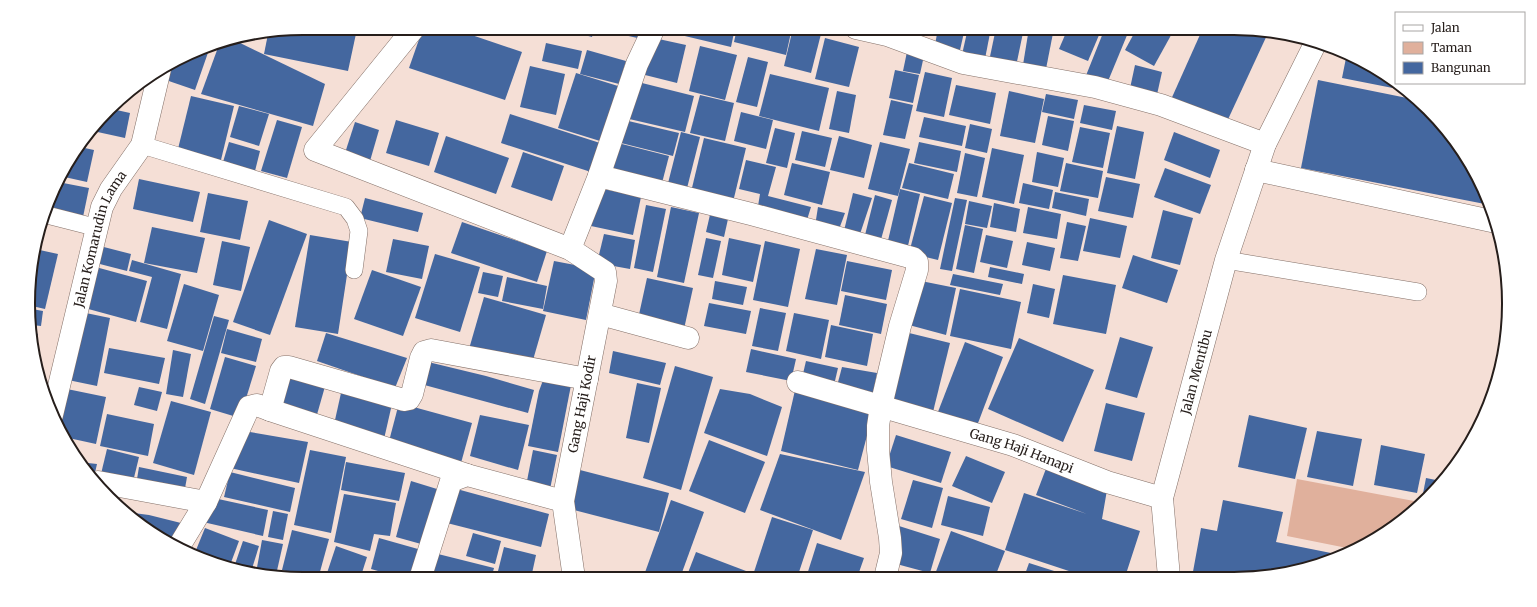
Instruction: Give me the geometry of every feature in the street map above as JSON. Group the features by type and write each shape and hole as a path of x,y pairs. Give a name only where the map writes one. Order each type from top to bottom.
{"street":[{"path":"408,35 316,150 570,249 599,176 637,64 651,35"},
{"path":"887,35 963,63 1095,86 1153,103 1265,144"},
{"name":"Jalan Mentibu","path":"1168,572 1162,498 1226,260 1265,144 1313,47"},
{"name":"Jalan Komarudin Lama","path":"55,405 102,207 111,189 142,145 158,78"},
{"path":"1256,170 1489,220"},
{"path":"599,176 752,214 913,258 917,262 917,270 900,326 881,406 878,426 878,450 881,482 890,546 886,572"},
{"name":"Gang Haji Kodir","path":"570,249 606,272 606,281 600,314 563,500 573,572"},
{"path":"600,314 688,338"},
{"path":"270,410 281,370 284,368 289,368 404,400 409,399 412,394 421,358 424,352 431,350 587,379"},
{"name":"Gang Haji Hanapi","path":"798,382 1013,445 1107,482 1162,498"},
{"path":"182,542 206,502 249,407 258,405 467,475 563,500"},
{"path":"422,572 451,481 467,475"},
{"path":"104,483 206,502"}],"lane":[{"path":"142,145 346,207 355,219 359,231 354,270"},
{"path":"50,216 98,228"},
{"path":"1226,260 1418,292"}],"green space":[{"path":"1297,479 1414,501 1397,517 1383,527 1345,548 1287,536"}],"building":[{"path":"304,35 356,35 348,71 264,54 267,37"},
{"path":"421,35 472,35 522,52 505,100 409,68"},
{"path":"624,35 643,35 642,39"},
{"path":"681,35 734,35 731,47"},
{"path":"736,35 790,35 786,55 734,42"},
{"path":"791,35 821,35 811,73 784,66"},
{"path":"905,35 914,35 913,39"},
{"path":"937,35 963,35 960,50 935,45"},
{"path":"966,35 990,35 984,64 961,59"},
{"path":"995,35 1023,35 1015,71 988,66"},
{"path":"1028,35 1053,35 1045,74 1022,71"},
{"path":"1065,35 1099,35 1088,61 1059,49"},
{"path":"1102,35 1127,35 1106,86 1085,78"},
{"path":"1133,35 1171,35 1154,66 1125,50"},
{"path":"1200,35 1266,37 1224,128 1169,104"},
{"path":"654,38 686,45 677,83 645,75"},
{"path":"825,38 859,47 849,87 815,79"},
{"path":"240,43 325,84 313,126 201,94 217,49"},
{"path":"546,43 582,51 578,69 542,61"},
{"path":"700,46 737,55 725,100 689,91"},
{"path":"908,47 925,51 920,74 903,71"},
{"path":"587,50 626,61 619,84 580,74"},
{"path":"208,52 195,90 160,78 169,71"},
{"path":"748,57 768,62 757,107 736,102"},
{"path":"1346,60 1368,71 1395,88 1342,78"},
{"path":"1135,65 1162,72 1156,99 1129,93"},
{"path":"530,66 565,74 556,115 520,107"},
{"path":"895,70 919,75 913,103 889,98"},
{"path":"925,72 952,78 944,117 916,111"},
{"path":"576,73 618,86 600,141 558,128"},
{"path":"770,74 829,88 819,131 759,116"},
{"path":"1318,80 1406,98 1447,140 1466,169 1483,204 1301,168"},
{"path":"634,81 694,96 685,132 625,118"},
{"path":"956,85 996,93 990,124 949,115"},
{"path":"837,91 856,95 849,133 829,129"},
{"path":"1009,91 1044,99 1035,143 1000,136"},
{"path":"1046,94 1078,100 1074,119 1042,112"},
{"path":"700,95 734,103 725,141 690,133"},
{"path":"191,96 234,106 220,164 177,153"},
{"path":"891,100 913,105 905,139 883,135"},
{"path":"1084,105 1116,111 1112,130 1080,123"},
{"path":"239,106 269,114 259,146 230,137"},
{"path":"118,110 130,113 125,138 97,132"},
{"path":"741,112 773,120 766,149 734,141"},
{"path":"510,114 600,143 591,172 501,143"},
{"path":"1048,116 1074,121 1068,151 1042,145"},
{"path":"924,117 966,126 962,146 919,137"},
{"path":"620,119 679,133 673,156 613,141"},
{"path":"277,120 302,127 287,178 261,171"},
{"path":"396,120 439,133 429,166 386,153"},
{"path":"355,122 379,130 370,161 345,153"},
{"path":"970,124 992,129 987,153 965,148"},
{"path":"1117,126 1144,132 1135,179 1107,173"},
{"path":"1080,127 1110,133 1103,168 1072,162"},
{"path":"775,128 795,133 787,168 766,163"},
{"path":"802,131 832,138 825,167 795,160"},
{"path":"681,132 700,137 685,196 666,191"},
{"path":"1174,132 1220,150 1210,178 1164,160"},
{"path":"446,136 509,158 496,194 434,172"},
{"path":"839,136 872,145 864,178 830,170"},
{"path":"704,138 746,148 733,202 691,192"},
{"path":"229,142 260,151 255,171 223,162"},
{"path":"880,142 910,149 898,196 868,189"},
{"path":"919,142 961,151 957,172 914,163"},
{"path":"618,143 669,156 662,183 610,171"},
{"path":"84,148 94,150 87,182 67,178"},
{"path":"992,148 1024,155 1014,204 982,197"},
{"path":"523,152 564,166 552,201 511,187"},
{"path":"1037,152 1064,158 1058,187 1032,182"},
{"path":"965,153 985,158 977,197 957,193"},
{"path":"746,160 776,167 768,196 811,207 806,223 757,212 760,194 739,189"},
{"path":"792,163 830,172 822,205 784,195"},
{"path":"909,163 954,174 948,199 902,188"},
{"path":"1066,163 1103,171 1098,198 1060,191"},
{"path":"1165,168 1211,185 1200,214 1154,197"},
{"path":"1106,177 1140,184 1133,218 1098,211"},
{"path":"139,179 200,192 193,222 133,209"},
{"path":"64,183 89,188 83,217 51,211"},
{"path":"1023,183 1053,190 1049,209 1019,203"},
{"path":"599,188 641,197 633,235 591,226"},
{"path":"900,189 920,194 907,250 887,245"},
{"path":"1055,192 1089,199 1086,216 1052,208"},
{"path":"208,193 248,201 240,240 200,232"},
{"path":"853,193 872,198 858,240 843,235"},
{"path":"875,195 892,200 880,243 864,239"},
{"path":"924,196 952,203 938,260 909,253"},
{"path":"365,198 423,213 418,232 360,218"},
{"path":"955,198 967,200 952,271 940,269"},
{"path":"969,201 992,206 987,228 965,224"},
{"path":"994,203 1020,209 1016,232 990,227"},
{"path":"646,205 666,209 653,272 634,268"},
{"path":"712,206 730,210 724,237 706,232"},
{"path":"671,207 699,213 684,283 657,277"},
{"path":"818,207 845,213 838,232 815,226"},
{"path":"1028,207 1061,214 1057,239 1023,233"},
{"path":"1163,210 1193,218 1180,265 1151,258"},
{"path":"1090,218 1127,226 1120,258 1083,251"},
{"path":"269,220 307,234 270,335 233,322"},
{"path":"462,222 547,251 537,282 451,253"},
{"path":"1067,222 1086,226 1078,261 1060,258"},
{"path":"965,225 983,229 974,273 956,269"},
{"path":"152,227 205,238 197,273 144,263"},
{"path":"604,234 635,240 630,269 597,263"},
{"path":"310,235 352,242 338,334 295,327"},
{"path":"986,235 1013,241 1007,268 980,262"},
{"path":"706,238 721,241 713,278 698,275"},
{"path":"729,238 761,245 753,282 722,275"},
{"path":"393,239 429,246 422,279 386,272"},
{"path":"222,241 250,247 241,291 213,285"},
{"path":"765,241 800,249 788,307 753,300"},
{"path":"1027,242 1055,248 1050,271 1022,265"},
{"path":"96,245 131,254 127,271 92,262"},
{"path":"816,249 847,255 837,305 805,299"},
{"path":"40,250 58,254 45,309 35,307 37,268"},
{"path":"435,254 480,267 460,332 415,318"},
{"path":"1133,255 1178,270 1167,303 1122,288"},
{"path":"132,260 181,274 167,329 140,322 152,277 129,271"},
{"path":"554,261 596,269 586,320 543,311"},
{"path":"847,261 892,270 886,300 841,291"},
{"path":"92,266 147,281 136,322 81,307"},
{"path":"990,267 1024,274 1022,284 988,277"},
{"path":"372,270 421,287 403,336 354,319"},
{"path":"483,272 503,276 498,297 478,293"},
{"path":"953,274 1003,284 1000,295 950,285"},
{"path":"1063,275 1116,285 1106,334 1053,324"},
{"path":"507,277 547,286 543,309 502,301"},
{"path":"647,278 693,288 684,329 638,319"},
{"path":"916,280 956,288 946,335 909,325"},
{"path":"715,281 747,287 743,305 712,299"},
{"path":"184,284 219,295 203,351 167,341"},
{"path":"1033,284 1055,289 1049,318 1027,313"},
{"path":"960,289 1021,302 1011,349 950,336"},
{"path":"845,295 887,304 881,334 839,325"},
{"path":"484,297 546,315 531,367 469,349"},
{"path":"709,303 751,311 746,334 704,326"},
{"path":"760,308 786,313 778,351 752,346"},
{"path":"35,310 43,311 41,326 36,325"},
{"path":"81,312 110,318 97,386 68,380"},
{"path":"794,313 829,320 821,359 786,351"},
{"path":"214,316 229,320 205,404 190,399"},
{"path":"831,325 873,334 867,366 825,357"},
{"path":"227,329 262,339 256,362 221,353"},
{"path":"905,332 950,343 932,416 887,405"},
{"path":"326,333 407,358 395,388 317,361"},
{"path":"1120,337 1153,347 1137,398 1105,389"},
{"path":"1019,338 1094,370 1063,442 988,409"},
{"path":"965,342 1003,357 975,431 936,417"},
{"path":"109,348 165,358 159,384 104,373"},
{"path":"751,349 796,359 791,381 746,372"},
{"path":"173,350 191,354 183,397 166,394"},
{"path":"613,351 666,363 660,385 609,373"},
{"path":"225,357 256,366 240,418 210,409"},
{"path":"424,361 486,376 534,390 528,413 417,383"},
{"path":"806,361 838,368 834,385 802,378"},
{"path":"675,366 713,377 681,490 643,478"},
{"path":"842,367 877,373 873,394 837,386"},
{"path":"287,373 326,383 316,418 277,408"},
{"path":"545,375 572,380 558,452 528,446 539,391"},
{"path":"637,383 661,388 649,443 626,438"},
{"path":"796,386 875,405 858,470 781,451"},
{"path":"139,387 162,392 157,411 134,405"},
{"path":"67,389 106,397 96,444 71,439 61,418"},
{"path":"720,389 750,394 782,407 767,456 704,433"},
{"path":"341,393 392,404 384,439 333,429"},
{"path":"171,401 211,412 194,475 153,463"},
{"path":"399,403 472,423 461,463 388,445"},
{"path":"1106,403 1145,413 1132,461 1094,451"},
{"path":"107,414 154,424 148,456 100,446"},
{"path":"480,415 529,425 518,470 470,456"},
{"path":"1249,415 1307,428 1295,479 1238,467"},
{"path":"238,430 308,442 299,483 230,468"},
{"path":"1317,431 1362,439 1353,486 1307,477"},
{"path":"896,435 951,452 941,483 886,466"},
{"path":"709,440 765,462 745,513 689,491"},
{"path":"1381,445 1425,454 1417,493 1374,485"},
{"path":"107,449 139,457 132,486 100,478"},
{"path":"310,450 346,457 331,533 294,525"},
{"path":"533,450 557,455 549,494 526,486"},
{"path":"780,454 865,472 841,540 760,510"},
{"path":"966,456 1005,472 992,503 952,486"},
{"path":"346,462 405,473 399,501 341,490"},
{"path":"87,463 97,464 95,473"},
{"path":"1047,466 1107,490 1102,519 1140,531 1127,572 1072,572 1005,550 1024,493 1087,514 1036,495"},
{"path":"139,467 187,477 184,494 136,485"},
{"path":"580,470 669,493 659,532 570,509"},
{"path":"230,472 295,488 290,512 224,497"},
{"path":"1426,478 1436,480 1435,481 1423,493"},
{"path":"913,480 943,488 932,528 901,519"},
{"path":"411,481 437,489 421,544 396,537"},
{"path":"453,488 549,514 541,547 443,522"},
{"path":"344,494 396,503 390,536 374,534 370,551 334,542"},
{"path":"948,496 990,507 983,536 941,525"},
{"path":"209,497 268,510 263,536 203,522"},
{"path":"671,500 704,512 682,572 645,572"},
{"path":"1223,500 1283,512 1276,542 1333,553 1303,563 1269,570 1193,572 1201,528 1217,531"},
{"path":"273,511 288,514 283,540 268,537"},
{"path":"136,513 149,515 181,523 177,540 154,527"},
{"path":"772,517 813,530 799,572 754,572"},
{"path":"899,526 940,539 930,572 889,562"},
{"path":"205,528 239,541 231,562 196,550"},
{"path":"292,530 329,539 320,572 282,570"},
{"path":"951,531 1005,551 997,572 936,572"},
{"path":"473,533 501,541 495,564 466,556"},
{"path":"379,538 425,551 419,572 382,572 371,569"},
{"path":"262,540 283,544 277,571 257,568"},
{"path":"243,541 259,546 252,567 235,563"},
{"path":"817,543 864,558 859,572 808,572"},
{"path":"336,546 367,557 362,572 327,572"},
{"path":"504,547 536,555 532,572 498,572"},
{"path":"430,552 494,568 493,572 423,572"},
{"path":"696,552 746,571 746,572 688,572"},
{"path":"1029,563 1057,572 1026,572"}]}
